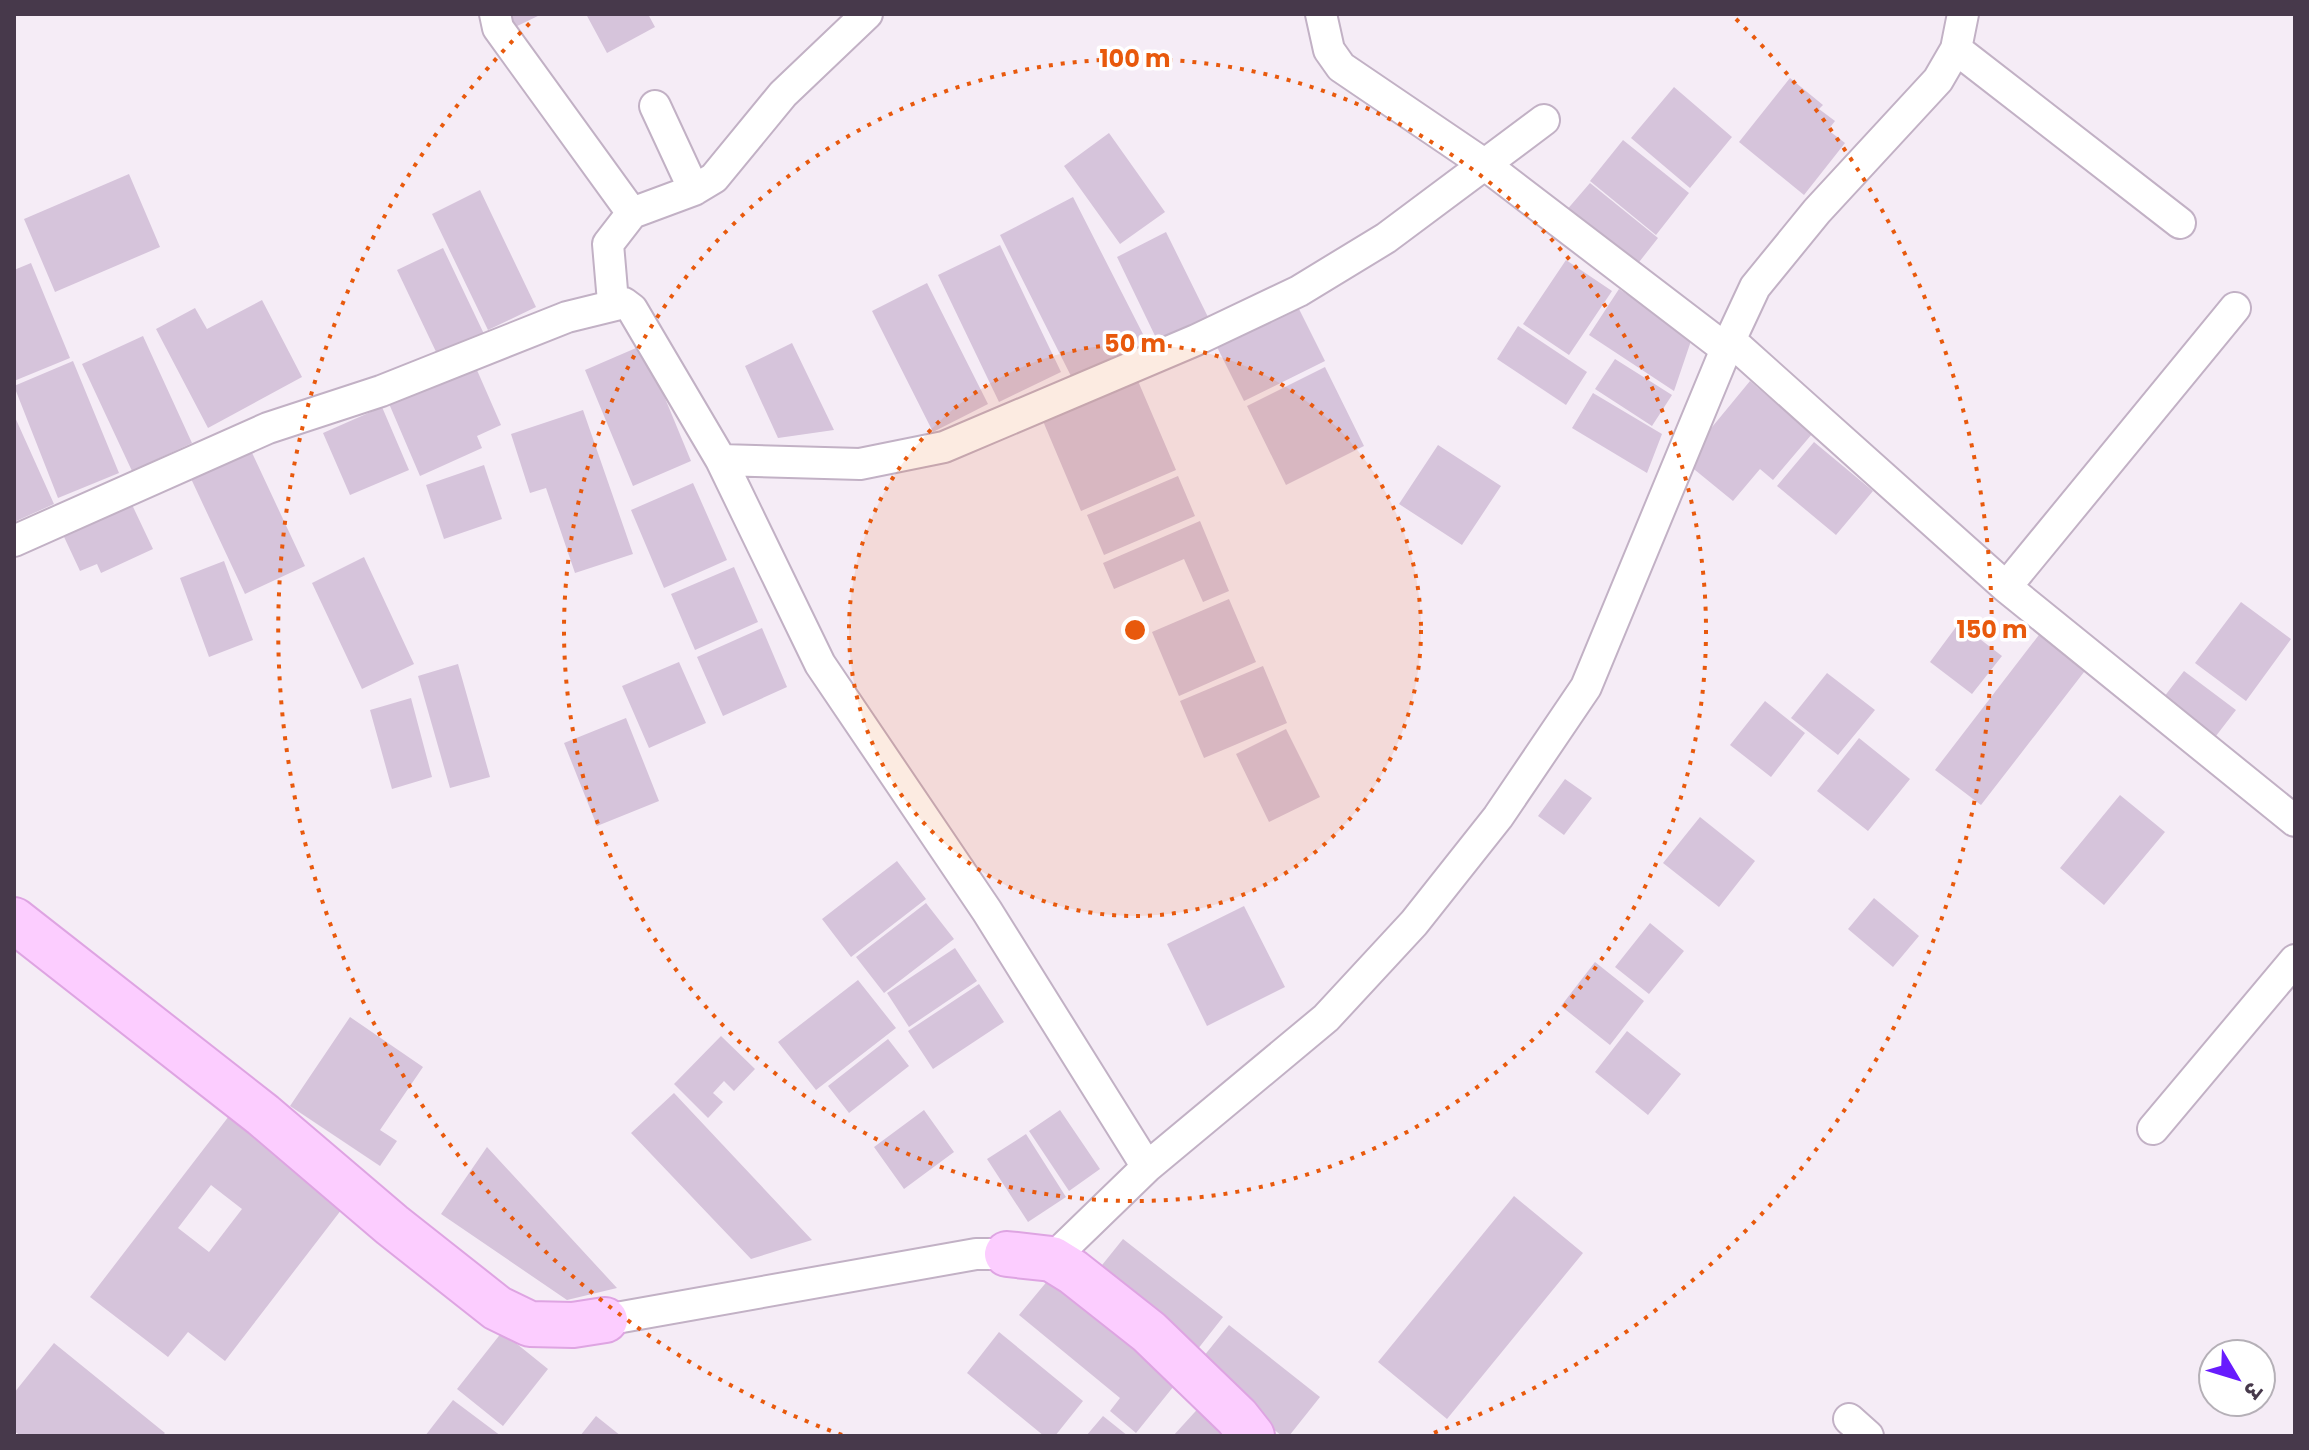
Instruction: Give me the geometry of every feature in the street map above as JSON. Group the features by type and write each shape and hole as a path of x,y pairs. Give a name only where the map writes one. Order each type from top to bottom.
{"street":[{"path":"495,14 498,28 632,213"},
{"path":"613,302 608,244 632,213 694,190 714,178 783,94 867,14"},
{"path":"1321,14 1329,50 1341,67 1484,164 1728,345 2006,587 2295,821"},
{"path":"1052,1259 1147,1167 1326,1018 1414,923 1498,817 1586,687 1755,287 1817,211 1938,80 1956,49 1963,14"},
{"path":"1956,49 2180,223"},
{"path":"655,106 694,190"},
{"path":"721,460 860,464 944,447 1196,340 1299,291 1386,238 1544,120"},
{"path":"14,541 268,428 381,391 567,317 613,302 624,303 632,309 721,460 820,664 987,911 1147,1167"},
{"path":"2006,587 2235,308"},
{"path":"14,920 263,1115 392,1225 497,1308 530,1324 573,1325 605,1320 976,1254 1052,1259 1149,1332 1252,1436"},
{"path":"2153,1129 2295,960"}],"building":[{"path":"501,14 542,14 509,30"},
{"path":"586,14 648,14 655,27 607,53"},
{"path":"1790,78 1823,105 1819,109 1835,121 1828,130 1845,143 1804,195 1739,142"},
{"path":"1674,87 1732,137 1690,188 1631,138"},
{"path":"1109,133 1165,212 1120,244 1064,166"},
{"path":"1623,140 1689,193 1656,235 1590,181"},
{"path":"129,174 160,247 55,292 24,219"},
{"path":"1590,183 1658,238 1636,266 1565,212"},
{"path":"480,190 536,307 488,330 432,214"},
{"path":"1073,197 1146,340 1072,378 1000,235"},
{"path":"1166,232 1208,317 1158,342 1117,257"},
{"path":"1000,245 1061,372 999,402 938,275"},
{"path":"443,248 485,336 439,358 397,270"},
{"path":"1566,260 1612,291 1569,355 1523,324"},
{"path":"31,263 70,358 14,381 14,270"},
{"path":"927,283 988,404 933,432 872,311"},
{"path":"1619,289 1692,338 1674,391 1589,335"},
{"path":"262,300 302,377 208,428 156,329 195,308 207,329"},
{"path":"1295,301 1325,361 1244,401 1214,341"},
{"path":"1518,326 1587,372 1566,405 1497,359"},
{"path":"143,336 192,443 132,471 82,364"},
{"path":"792,343 834,430 778,438 745,366"},
{"path":"643,345 691,461 633,486 585,370"},
{"path":"1615,359 1672,395 1652,426 1595,389"},
{"path":"73,361 119,473 58,498 14,386"},
{"path":"473,361 501,425 477,436 482,448 420,476 387,399"},
{"path":"1325,367 1364,446 1286,485 1247,406"},
{"path":"1135,374 1176,470 1081,511 1040,414"},
{"path":"1750,381 1812,434 1773,480 1760,469 1733,501 1684,461"},
{"path":"1593,393 1662,434 1647,473 1572,428"},
{"path":"382,407 409,470 350,495 323,433"},
{"path":"583,410 633,554 575,573 546,488 530,493 511,434"},
{"path":"14,415 54,504 14,522"},
{"path":"246,440 305,566 245,594 186,468"},
{"path":"1814,442 1873,491 1836,535 1777,486"},
{"path":"1438,445 1501,486 1462,545 1399,504"},
{"path":"484,465 502,519 444,539 426,485"},
{"path":"1178,476 1195,516 1104,555 1087,515"},
{"path":"693,483 727,560 664,588 631,510"},
{"path":"126,492 153,549 101,573 97,564 80,571 58,524"},
{"path":"1200,521 1229,591 1203,602 1184,559 1114,589 1103,563"},
{"path":"364,557 414,664 362,689 312,583"},
{"path":"224,561 253,640 209,657 180,578"},
{"path":"734,567 758,622 695,650 671,594"},
{"path":"1229,599 1256,662 1179,696 1152,632"},
{"path":"2241,602 2291,639 2246,701 2195,663"},
{"path":"1959,623 2002,656 1972,694 1930,662"},
{"path":"2045,627 2091,663 1981,805 1935,770"},
{"path":"762,628 787,687 723,716 697,657"},
{"path":"679,662 706,723 649,748 622,686"},
{"path":"458,664 490,777 450,788 418,676"},
{"path":"1263,666 1287,723 1204,758 1180,701"},
{"path":"2184,671 2236,710 2209,745 2157,706"},
{"path":"1827,673 1875,710 1838,755 1791,718"},
{"path":"411,698 432,777 392,789 370,710"},
{"path":"1765,701 1805,733 1771,777 1730,745"},
{"path":"626,718 659,801 597,826 564,743"},
{"path":"1286,729 1320,797 1269,822 1236,754"},
{"path":"1859,738 1910,779 1868,831 1817,791"},
{"path":"1565,779 1592,798 1564,835 1538,816"},
{"path":"2120,795 2165,832 2104,905 2060,868"},
{"path":"1700,817 1755,861 1719,907 1663,863"},
{"path":"897,861 926,899 851,957 822,919"},
{"path":"1874,898 1919,936 1893,967 1848,929"},
{"path":"926,903 954,939 884,993 856,957"},
{"path":"1244,906 1285,987 1207,1026 1167,944"},
{"path":"1650,923 1684,951 1649,994 1615,967"},
{"path":"955,948 977,981 909,1027 887,993"},
{"path":"1595,962 1644,1001 1610,1045 1561,1006"},
{"path":"858,980 896,1028 816,1090 778,1042"},
{"path":"979,984 1004,1022 933,1069 908,1031"},
{"path":"350,1017 423,1067 380,1130 397,1141 380,1166 290,1106"},
{"path":"1627,1031 1681,1074 1648,1115 1595,1072"},
{"path":"721,1036 755,1069 734,1091 724,1081 713,1093 723,1102 708,1118 674,1084"},
{"path":"888,1039 909,1066 849,1113 828,1086"},
{"path":"674,1093 812,1240 751,1259 631,1133"},
{"path":"924,1110 954,1152 904,1189 874,1147"},
{"path":"1060,1110 1100,1169 1069,1191 1029,1131"},
{"path":"229,1116 345,1205 225,1361 188,1332 168,1357 90,1297","holes":["211,1185 242,1209 209,1252 178,1228"]},
{"path":"1026,1134 1066,1197 1028,1222 987,1159"},
{"path":"487,1147 617,1288 567,1300 441,1214"},
{"path":"1514,1196 1583,1253 1447,1419 1378,1362"},
{"path":"1123,1239 1223,1317 1190,1359 1090,1280"},
{"path":"1059,1267 1186,1371 1136,1433 1110,1411 1120,1398 1019,1315"},
{"path":"1229,1325 1320,1397 1289,1436 1282,1436 1195,1367"},
{"path":"502,1332 548,1369 503,1426 457,1389"},
{"path":"999,1332 1083,1401 1055,1436 1044,1436 967,1373"},
{"path":"54,1343 165,1433 162,1436 21,1436 14,1431 14,1393"},
{"path":"453,1400 501,1436 425,1436"},
{"path":"1204,1402 1241,1436 1173,1436"},
{"path":"596,1416 621,1436 580,1436"},
{"path":"1103,1416 1128,1436 1086,1436"}]}
